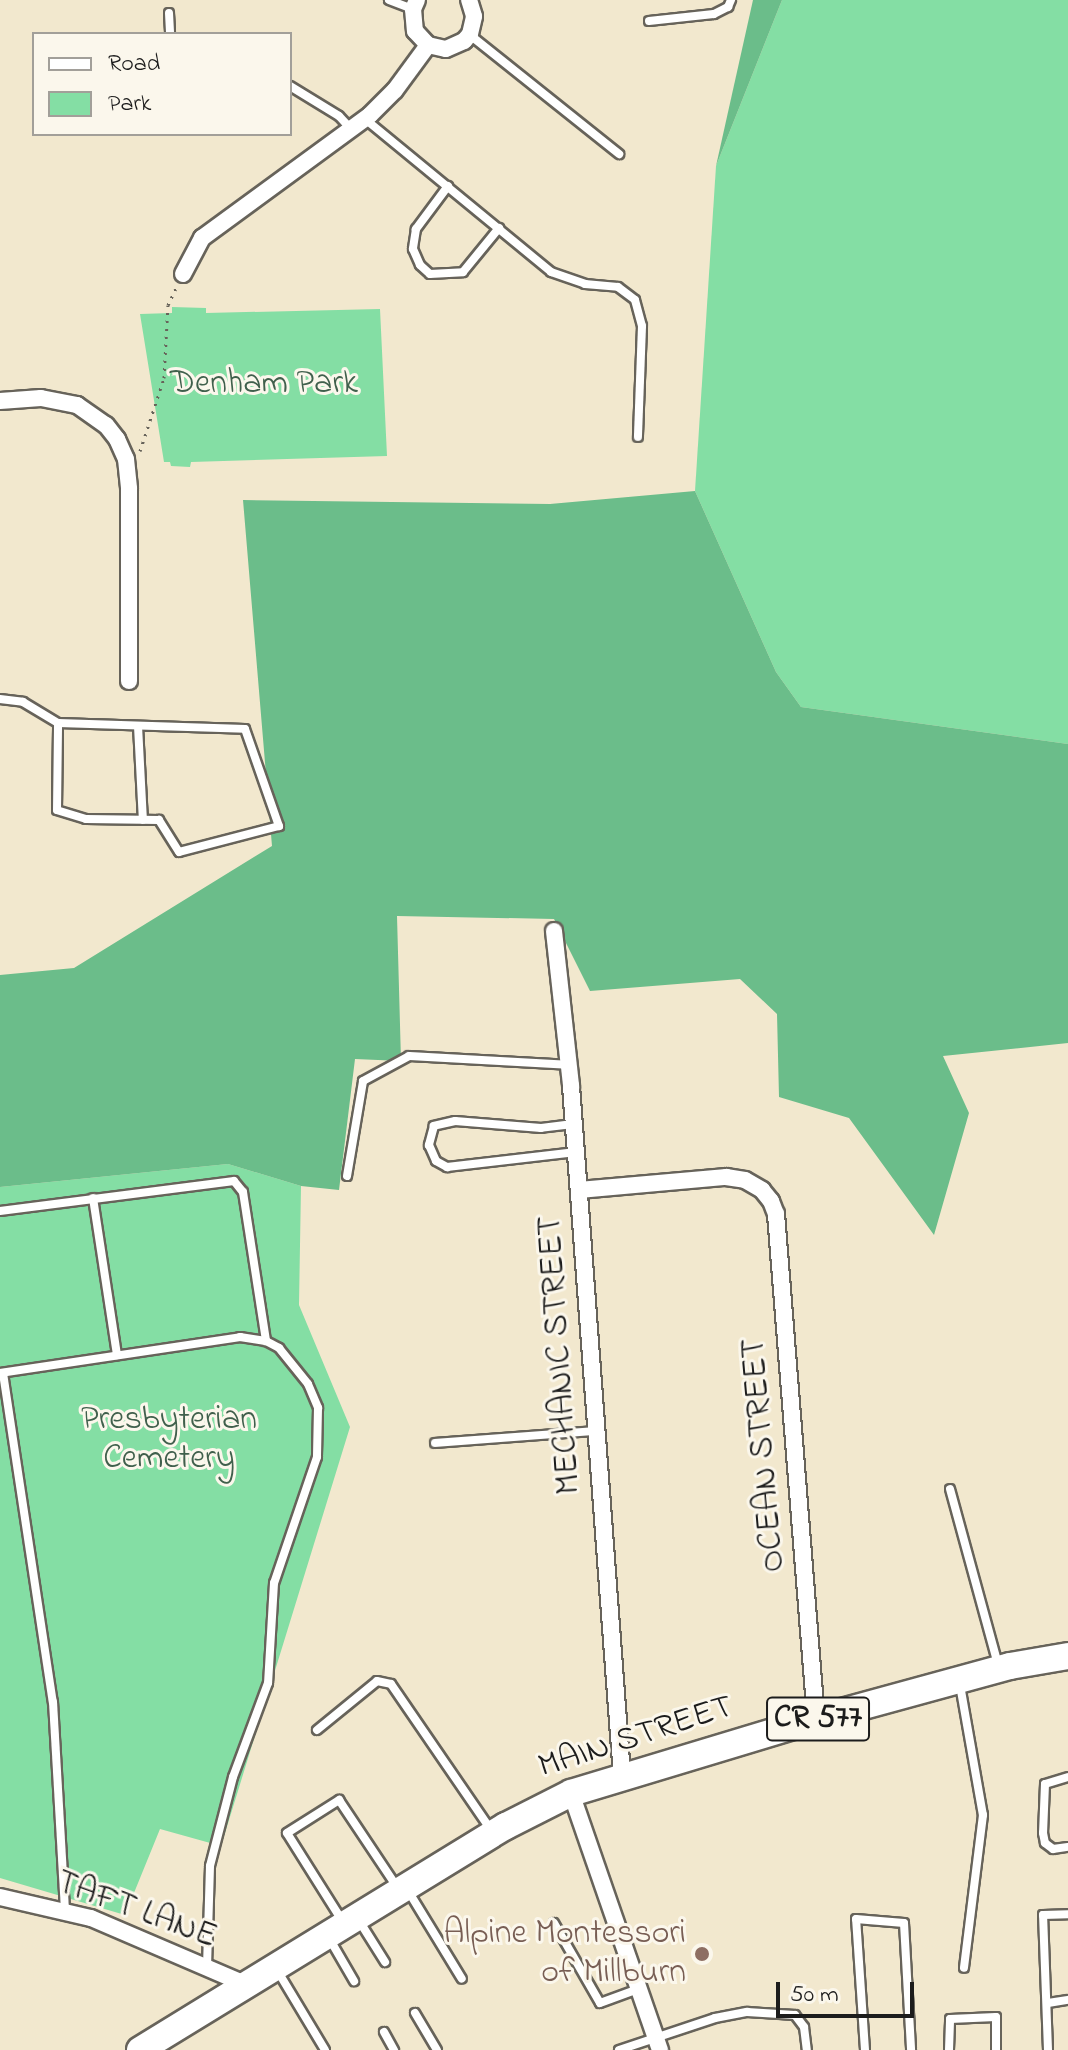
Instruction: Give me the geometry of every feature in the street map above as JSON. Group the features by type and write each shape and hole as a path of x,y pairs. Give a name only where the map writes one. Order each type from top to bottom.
{"main road":[{"name":"MAIN STREET","path":"140,2050 250,1986 494,1834 571,1793 816,1719 1000,1669 1068,1656"}],"street":[{"path":"415,4 415,31 428,45 455,47 470,34 474,16 469,0"},
{"path":"183,274 202,238 211,229 359,124 395,90 428,45"},
{"path":"0,401 41,398 77,405 106,425 126,459 129,489 129,681"},
{"name":"MECHANIC STREET","path":"554,931 574,1123 622,1776"},
{"name":"OCEAN STREET","path":"579,1190 726,1177 745,1180 762,1190 776,1214 816,1719"},
{"path":"571,1793 658,2044"},
{"name":"TAFT LANE","path":"0,1897 91,1918 250,1986"}],"lane":[{"path":"389,0 415,4"},
{"path":"649,21 714,14 728,7 731,0"},
{"path":"169,13 170,32"},
{"path":"470,34 619,154"},
{"path":"292,87 339,116 359,124 448,186 551,272 585,284 618,287 635,300 642,326 638,437"},
{"path":"448,186 416,229 413,249 420,265 430,274 463,272 499,228"},
{"path":"0,699 23,702 58,723 245,729 279,826 179,852 159,820 86,819 57,810 58,723"},
{"path":"138,726 143,820"},
{"path":"347,1176 363,1081 409,1056 569,1065"},
{"path":"574,1123 541,1128 455,1121 434,1126 429,1145 436,1161 447,1167 576,1152"},
{"path":"0,1211 226,1180 240,1186 266,1341"},
{"path":"93,1198 117,1355"},
{"path":"66,1912 53,1702 2,1373 240,1337 266,1341 279,1348 308,1384 318,1408 317,1457 274,1583 268,1683 262,1707 233,1777 219,1822 210,1866 207,1968"},
{"path":"435,1443 597,1431"},
{"path":"950,1489 1000,1669"},
{"path":"959,1680 983,1815 964,1968"},
{"path":"317,1730 377,1681 391,1684 494,1834"},
{"path":"1068,1777 1045,1784 1043,1833 1045,1843 1053,1849 1068,1847"},
{"path":"385,1962 344,1927 287,1833 339,1800 462,1979"},
{"path":"1048,2050 1043,1915 1068,1914"},
{"path":"865,2050 856,1919 904,1923 911,2050"},
{"path":"554,1923 600,2003 639,1989"},
{"path":"344,1927 354,1981"},
{"path":"277,1969 325,2050"},
{"path":"1048,2003 1068,2000"},
{"path":"619,2050 658,2044 715,2018 747,2012 795,2015 804,2027 807,2050"},
{"path":"415,2013 437,2050"},
{"path":"949,2050 950,2019 996,2017 996,2050"},
{"path":"384,2032 394,2050"}],"path":[{"path":"126,459 140,453 164,378 168,305 183,274"}],"green space":[{"path":"753,0 782,0 716,166"},
{"path":"782,0 1068,0 1068,744 801,707 776,672 695,491 716,166"},
{"name":"Denham Park","path":"172,307 206,308 206,313 380,309 387,456 191,462 190,467 171,466 170,462 164,462 140,314 172,313"},
{"path":"695,491 776,672 801,707 1068,744 1068,1043 943,1056 969,1113 934,1235 849,1118 779,1097 777,1014 740,979 590,991 554,919 397,916 401,1061 355,1059 339,1190 301,1186 228,1164 0,1187 0,975 74,968 272,846 243,500 550,504"},
{"name":"Presbyterian Cemetery","path":"228,1164 301,1186 299,1305 350,1427 221,1846 160,1829 125,1915 0,1878 0,1187"}],"place":[{"name":"Alpine Montessori of Millburn","path":"702,1954"}]}
